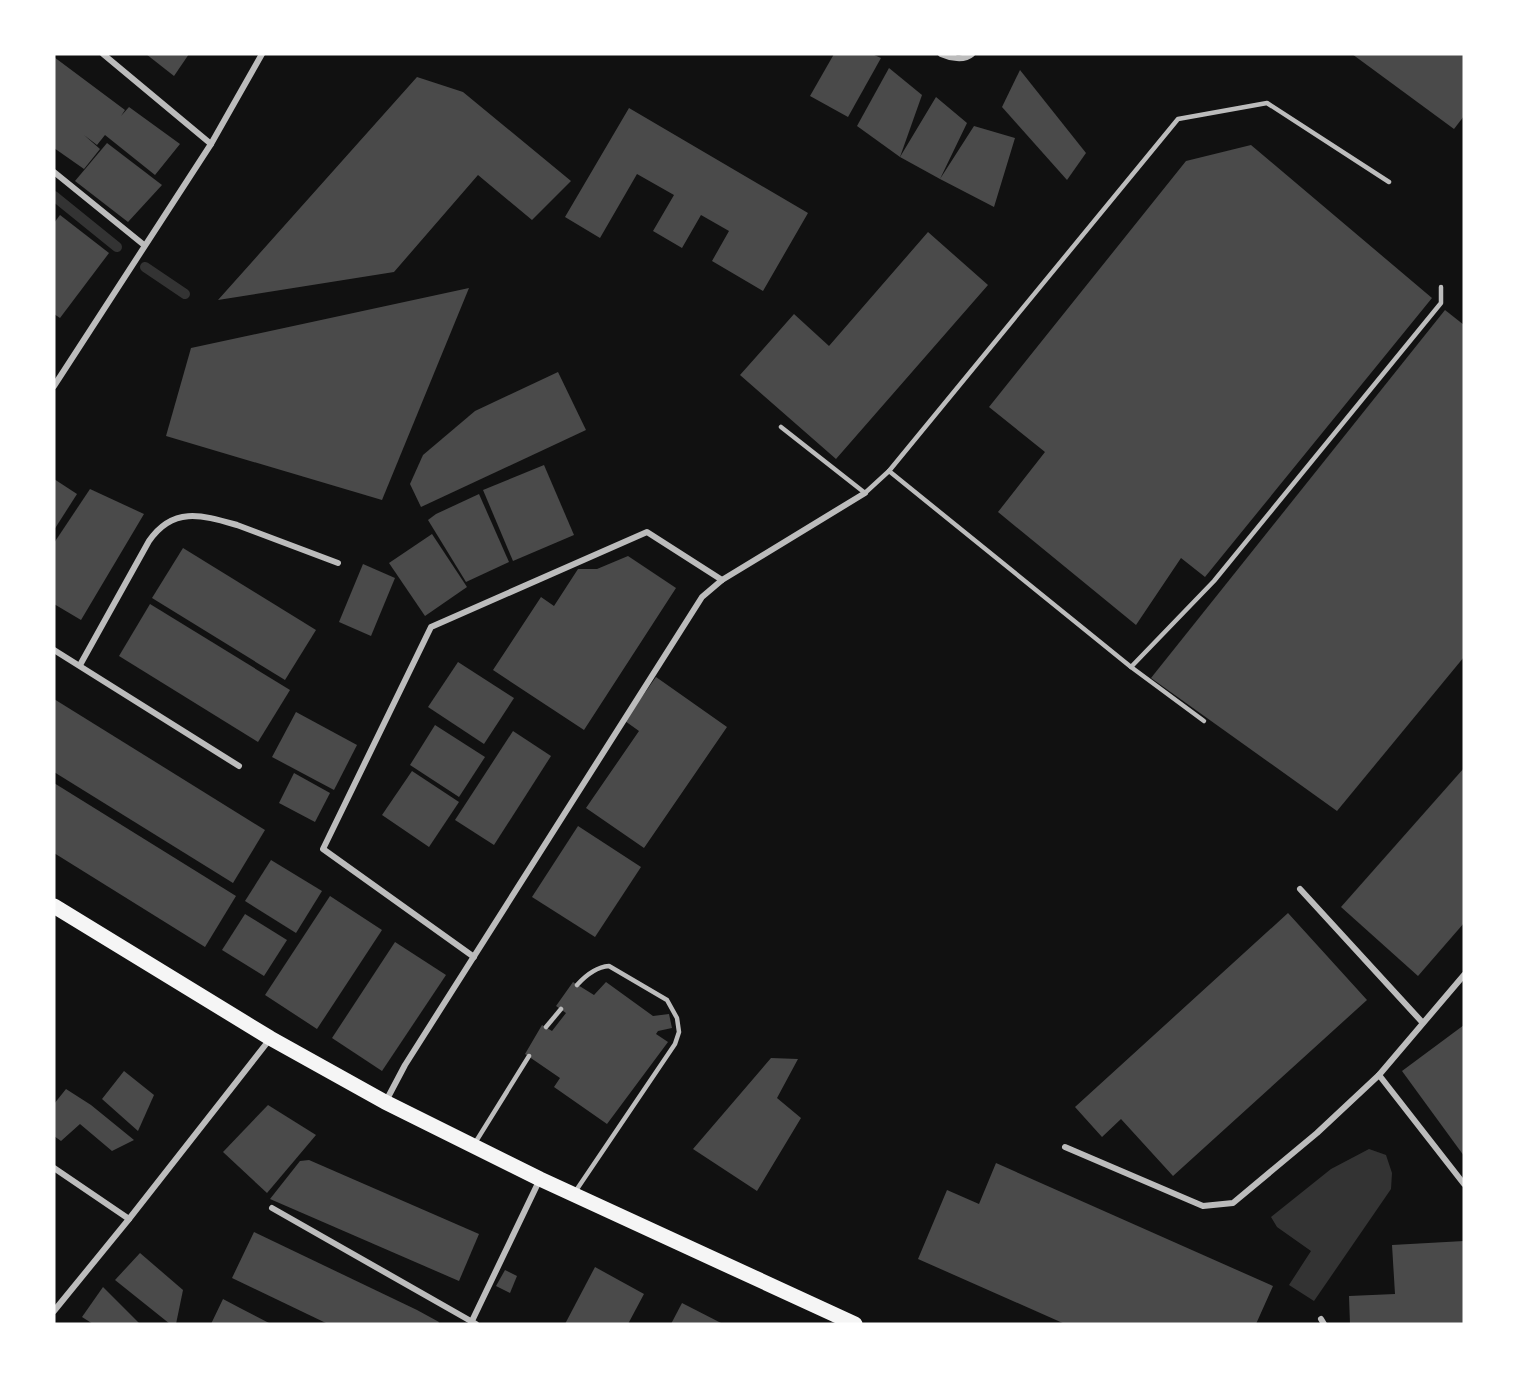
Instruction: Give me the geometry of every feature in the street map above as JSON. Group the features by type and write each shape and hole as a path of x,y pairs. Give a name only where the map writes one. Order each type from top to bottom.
{"main road":[{"path":"54,906 270,1038 385,1102 540,1179 855,1324"}],"street":[{"path":"102,54 211,144"},
{"path":"54,386 211,144 262,54"},
{"path":"941,54 948,58 968,58 972,54"},
{"path":"54,172 144,245"},
{"path":"385,1102 405,1065 702,597 722,580 865,493"},
{"path":"80,666 149,541 167,522 198,515 221,520 338,563"},
{"path":"474,957 323,849 431,627 647,532 722,580"},
{"path":"54,650 239,766"},
{"path":"1300,889 1422,1022"},
{"path":"1065,1147 1203,1206 1233,1203 1317,1133 1379,1075 1464,975"},
{"path":"54,1311 270,1038"},
{"path":"1379,1075 1464,1184"},
{"path":"54,1168 129,1219"},
{"path":"272,1208 473,1323 540,1179"}],"lane":[{"path":"781,427 865,493 890,471 1178,119 1267,102 1389,182"},
{"path":"1131,667 1214,581 1388,368 1441,303 1441,287"},
{"path":"890,471 1131,667 1204,721"},
{"path":"573,1194 675,1044 679,1032 677,1018 667,1000 609,966 601,966 577,985"},
{"path":"546,1027 561,1009"},
{"path":"473,1146 529,1056"}],"shaded area":[{"path":"1369,1149 1386,1155 1392,1173 1391,1189 1314,1301 1289,1285 1311,1251 1277,1227 1271,1217 1331,1169"}],"building":[{"path":"146,54 189,54 174,76"},
{"path":"834,54 872,54 881,58 848,117 810,96"},
{"path":"1352,54 1464,54 1464,116 1454,129"},
{"path":"54,57 125,110 121,116 129,107 180,144 155,175 105,135 97,145 84,135 100,149 84,169 54,148"},
{"path":"889,68 922,95 900,157 857,126"},
{"path":"1020,70 1086,153 1067,180 1002,107"},
{"path":"417,77 463,92 571,181 532,220 478,175 394,272 218,300"},
{"path":"936,97 967,123 940,179 900,157"},
{"path":"629,108 808,213 763,291 712,261 729,231 701,215 682,248 653,231 674,195 637,174 600,238 565,217"},
{"path":"974,126 1015,138 994,207 940,179"},
{"path":"107,143 162,185 128,222 75,181"},
{"path":"1251,145 1432,298 1205,577 1181,558 1136,625 998,512 1045,452 989,407 1186,161"},
{"path":"60,215 109,253 60,318 54,314 54,223"},
{"path":"928,232 988,285 836,459 740,375 794,314 829,346"},
{"path":"469,288 382,500 166,436 191,348"},
{"path":"1445,310 1464,325 1464,657 1337,811 1151,678"},
{"path":"558,372 586,430 421,507 410,484 423,455 475,411"},
{"path":"544,465 574,535 513,561 483,490"},
{"path":"54,479 77,494 54,530"},
{"path":"90,489 144,514 81,620 54,604 54,543"},
{"path":"479,494 509,562 466,582 428,520"},
{"path":"432,534 467,587 425,616 389,563"},
{"path":"183,548 316,630 285,680 152,598"},
{"path":"628,556 676,588 584,730 493,670 541,597 554,606 578,569 597,569"},
{"path":"363,564 395,578 371,636 339,622"},
{"path":"150,604 290,690 258,742 119,656"},
{"path":"458,662 514,698 484,744 428,707"},
{"path":"656,677 727,727 644,848 586,808 639,731 625,721"},
{"path":"54,699 265,830 233,883 54,772"},
{"path":"296,712 357,745 334,790 272,757"},
{"path":"435,725 485,757 459,797 410,765"},
{"path":"513,731 551,756 494,845 455,820"},
{"path":"1464,768 1464,923 1418,976 1341,907"},
{"path":"412,771 459,802 429,847 382,815"},
{"path":"294,773 330,793 315,822 279,803"},
{"path":"54,783 236,896 205,947 54,853"},
{"path":"578,826 641,867 595,937 532,897"},
{"path":"271,860 322,891 296,933 245,901"},
{"path":"330,896 382,930 317,1029 265,995"},
{"path":"1288,913 1367,1000 1173,1176 1121,1119 1102,1137 1075,1107"},
{"path":"245,914 287,940 264,976 222,950"},
{"path":"395,942 446,975 382,1071 332,1038"},
{"path":"573,982 594,995 606,982 653,1016 669,1014 672,1028 658,1031 656,1034 668,1042 607,1124 554,1087 560,1078 525,1054 542,1025 552,1031 566,1013 556,1006"},
{"path":"1464,1025 1464,1156 1402,1071"},
{"path":"771,1058 798,1059 777,1098 801,1118 757,1191 693,1149"},
{"path":"124,1071 154,1095 138,1131 102,1099"},
{"path":"66,1089 91,1105 134,1140 112,1151 80,1124 61,1141 54,1136 54,1104"},
{"path":"268,1105 316,1135 267,1193 223,1152"},
{"path":"309,1160 479,1234 459,1281 270,1199 300,1161"},
{"path":"996,1163 1273,1286 1256,1324 1065,1324 918,1259 947,1190 979,1204"},
{"path":"254,1232 439,1322 438,1324 328,1324 232,1278"},
{"path":"1464,1241 1464,1324 1350,1324 1349,1296 1395,1294 1392,1245"},
{"path":"140,1253 183,1290 176,1324 170,1324 115,1280"},
{"path":"595,1267 644,1294 628,1324 565,1324"},
{"path":"505,1270 517,1276 510,1293 496,1286"},
{"path":"103,1287 140,1324 93,1324 82,1317"},
{"path":"223,1299 240,1308 271,1324 211,1324"},
{"path":"682,1303 723,1324 671,1324"}],"waterway":[{"path":"54,196 117,247"},
{"path":"145,267 185,294"}]}
